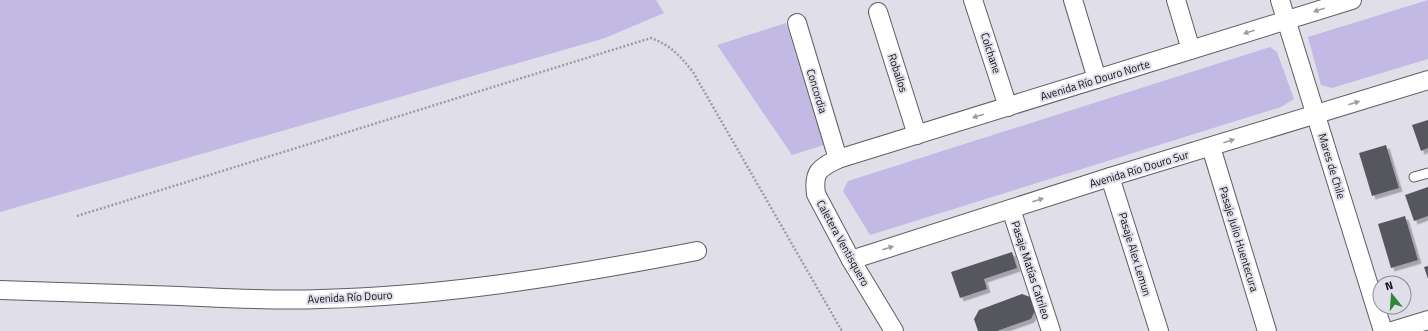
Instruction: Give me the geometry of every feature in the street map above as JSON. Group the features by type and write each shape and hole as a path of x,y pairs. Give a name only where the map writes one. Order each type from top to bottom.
{"street":[{"name":"Colchane","path":"974,0 1008,107"},
{"path":"1073,0 1097,79"},
{"path":"1176,0 1191,50"},
{"name":"Mares de Chile","path":"1280,0 1383,331"},
{"name":"Avenida Río Douro Norte","path":"838,159 1352,0"},
{"name":"Roballos","path":"878,12 917,135"},
{"name":"Concordia","path":"797,23 838,159"},
{"name":"Avenida Río Douro Sur","path":"851,260 1110,177 1428,80"},
{"name":"Pasaje Julio Huentecura","path":"1211,147 1267,331"},
{"name":"Caletera Ventisquero","path":"838,159 825,165 818,172 814,181 816,194 851,260 894,331"},
{"name":"Pasaje Alex Lemun","path":"1110,177 1159,331"},
{"name":"Pasaje Matías Catrileo","path":"1011,209 1051,331"},
{"name":"Avenida Río Douro","path":"0,290 274,300 367,297 489,286 613,267 697,251"},
{"path":"1392,331 1428,320"}],"lane":[{"path":"1414,177 1428,173"}],"path":[{"path":"77,216 651,38 664,43 678,53 693,72 842,331"}],"shaded area":[{"path":"0,0 656,0 664,13 605,38 0,212"},
{"path":"1428,0 1428,59 1332,88 1321,85 1308,37"},
{"path":"786,23 824,145 792,155 717,45"},
{"path":"1270,47 1277,52 1294,99 1281,107 870,235 843,191 848,181"}],"building":[{"path":"1428,120 1428,148 1421,151 1412,125"},
{"path":"1386,145 1399,188 1372,196 1359,153"},
{"path":"1428,187 1428,216 1414,221 1405,195"},
{"path":"1405,216 1418,260 1391,268 1378,224"},
{"path":"1012,252 1017,268 984,279 987,289 960,298 951,272"},
{"path":"1428,266 1428,279 1424,267"},
{"path":"1022,294 1033,298 1036,309 1031,319 997,331 978,331 974,319 979,310"}]}
